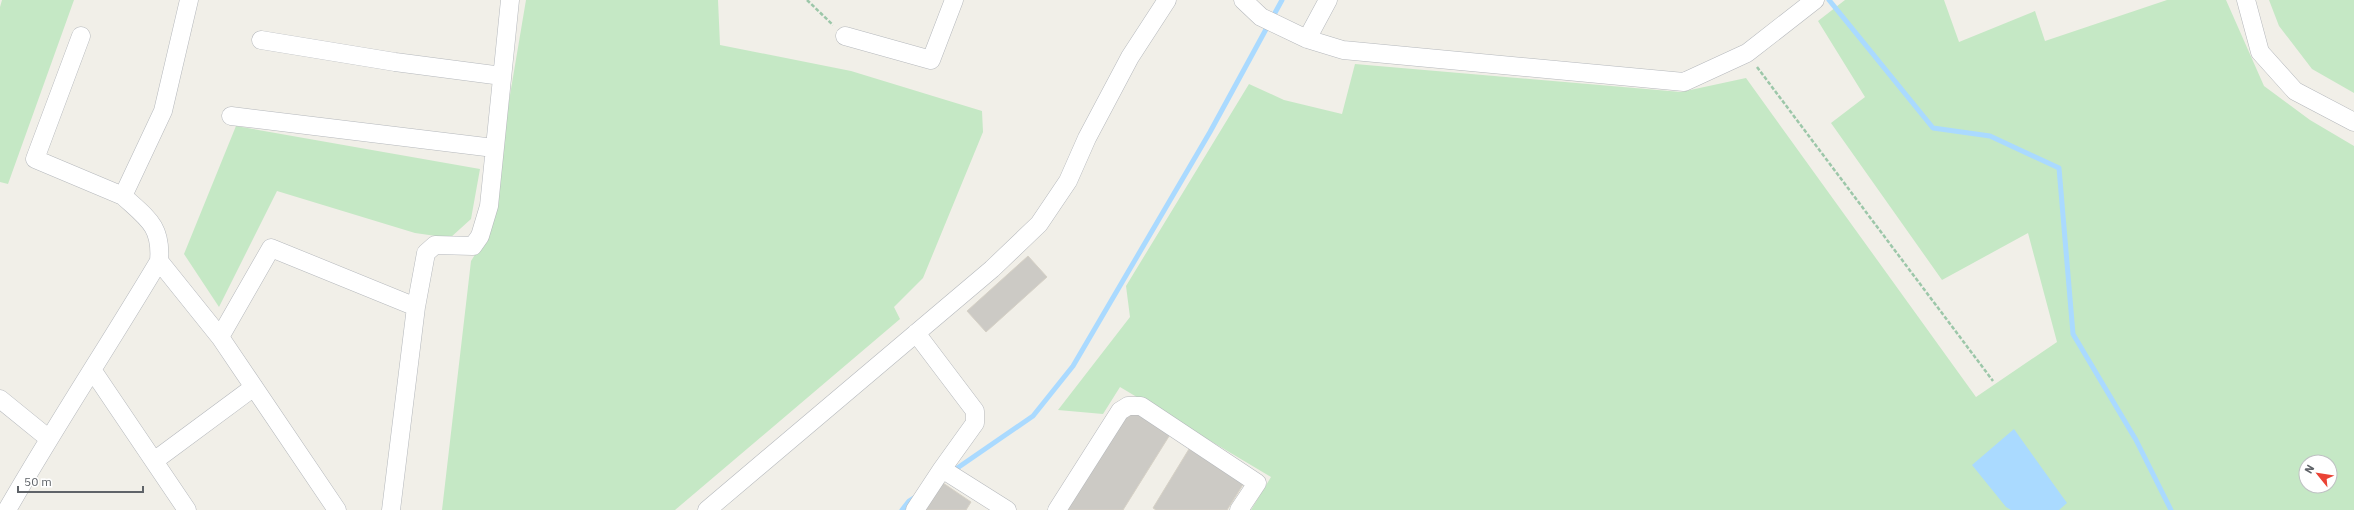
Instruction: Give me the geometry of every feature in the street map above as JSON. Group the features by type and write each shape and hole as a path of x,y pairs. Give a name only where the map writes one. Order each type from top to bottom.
{"street":[{"path":"123,196 163,111 189,0"},
{"path":"391,510 416,307 426,253 435,245 473,246 480,236 489,206 510,0"},
{"path":"845,36 931,60 954,0"},
{"path":"707,510 992,269 1039,224 1068,181 1087,138 1130,57 1167,0"},
{"path":"1243,0 1261,17 1307,39 1343,50 1684,82 1725,65 1747,53 1815,0"},
{"path":"1307,39 1328,0"},
{"path":"2246,0 2260,52 2295,91 2354,122"},
{"path":"7,510 48,438 93,371 159,261 161,244 153,223 123,196 35,159 81,36"},
{"path":"261,40 395,62 502,76"},
{"path":"231,116 494,148"},
{"path":"220,337 271,248 416,307"},
{"path":"159,261 220,337 337,510"},
{"path":"915,510 975,422 976,417 975,411 916,333"},
{"path":"93,371 187,510"},
{"path":"154,461 254,387"},
{"path":"0,399 48,438"},
{"path":"1057,510 1120,411 1128,406 1141,406 1257,483 1239,510"},
{"path":"942,469 1007,510"}],"path":[{"path":"807,0 845,36"},
{"path":"1747,53 1993,381"}],"green space":[{"path":"2,0 74,0 8,184 0,182 0,7"},
{"path":"526,0 718,0 720,45 851,71 982,111 983,132 923,278 894,307 900,319 675,510 442,510 471,261 486,237"},
{"path":"1845,0 1944,0 1959,42 2035,11 2045,41 2167,0 2226,0 2264,86 2310,120 2354,146 2354,510 1251,510 1271,477 1120,387 1103,414 1058,410 1130,317 1126,286 1249,84 1284,100 1342,114 1355,64 1681,92 1746,78 1976,397 2057,342 2028,233 1942,280 1831,123 1865,97 1818,21"},
{"path":"2269,0 2354,0 2354,93 2312,69 2279,26"},
{"path":"236,126 480,169 471,219 450,238 415,233 277,191 219,307 184,254"}],"water":[{"path":"2014,429 2067,503 2059,510 2011,510 2006,507 1972,465"}],"building":[{"path":"1028,256 1047,277 986,332 967,311"},
{"path":"1131,408 1171,433 1123,510 1067,510"},
{"path":"1189,449 1244,483 1227,510 1156,510 1153,508"},
{"path":"943,483 971,502 966,510 926,510"}],"waterway":[{"path":"953,471 1033,416 1073,366 1210,132 1282,0"},
{"path":"1829,0 1933,128 1990,136 2059,168 2073,334 2136,440 2171,510"},
{"path":"902,510 909,501 917,496"}]}
